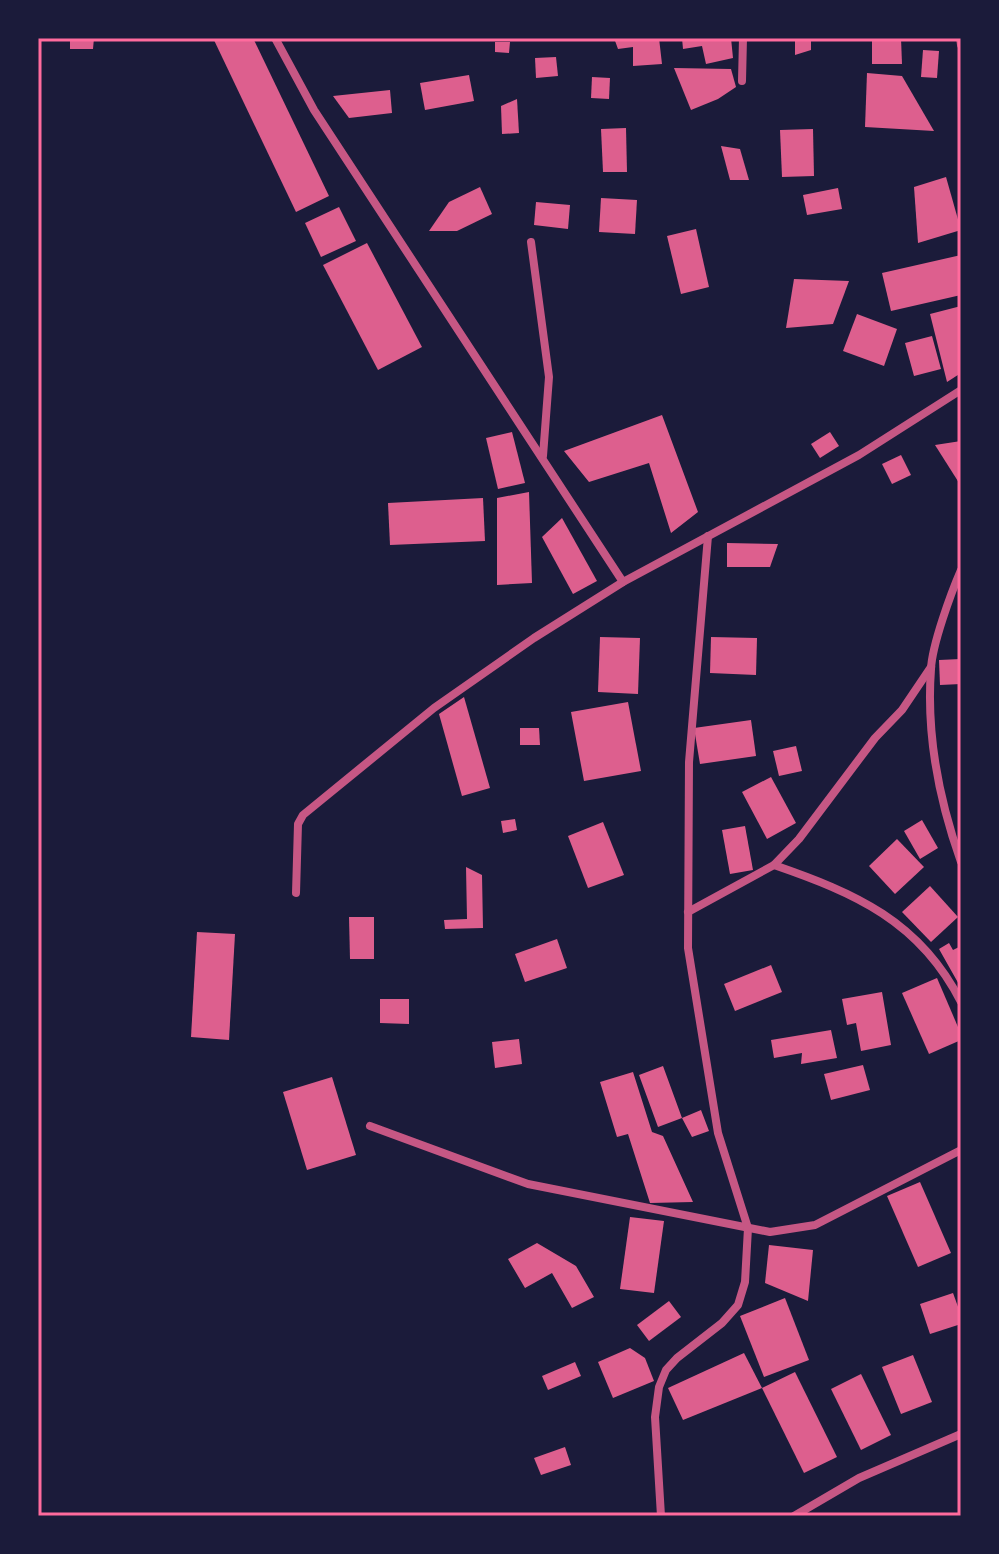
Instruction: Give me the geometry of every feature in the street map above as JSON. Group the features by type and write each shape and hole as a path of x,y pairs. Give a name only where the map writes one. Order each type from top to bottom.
{"street":[{"path":"275,38 314,110 623,582"},
{"path":"742,81 743,38"},
{"path":"960,38 961,45"},
{"path":"531,242 549,377 543,457"},
{"path":"296,893 298,824 303,815 434,708 534,638 623,582 859,455 961,390"},
{"path":"661,1516 655,1417 659,1387 666,1370 677,1358 722,1323 738,1305 745,1282 748,1228 718,1133 688,948 689,762 708,536"},
{"path":"961,570 931,667 933,754 946,818 961,862"},
{"path":"688,912 774,865 799,839 875,738 902,710 931,667"},
{"path":"774,865 837,887 877,907 919,943 953,985 961,1002"},
{"path":"370,1126 528,1184 770,1232 815,1225 961,1150"},
{"path":"794,1516 859,1478 961,1434"}],"building":[{"path":"70,38 94,38 93,49 70,49"},
{"path":"213,38 253,38 329,196 296,212"},
{"path":"614,38 659,38 662,64 633,66 633,47 618,49"},
{"path":"682,38 731,38 733,58 706,64 702,46 683,49"},
{"path":"795,38 811,38 811,50 795,55"},
{"path":"872,38 901,38 902,64 872,64"},
{"path":"495,42 510,42 509,53 495,52"},
{"path":"923,50 939,51 937,78 921,77"},
{"path":"556,57 558,76 536,78 535,58"},
{"path":"674,68 731,69 736,87 718,99 691,110"},
{"path":"867,73 902,76 934,131 865,127"},
{"path":"469,75 474,101 425,110 420,83"},
{"path":"592,77 610,78 609,99 591,98"},
{"path":"390,90 392,113 349,118 333,96"},
{"path":"517,99 519,133 502,134 501,106"},
{"path":"626,128 627,172 603,172 601,129"},
{"path":"813,129 814,176 782,177 780,130"},
{"path":"721,146 740,149 749,180 730,180"},
{"path":"946,177 961,230 918,243 914,187"},
{"path":"480,187 492,214 457,231 429,231 449,202"},
{"path":"838,188 842,209 807,215 803,195"},
{"path":"601,198 637,200 635,234 599,232"},
{"path":"536,202 570,205 568,229 534,225"},
{"path":"339,207 356,241 321,257 305,223"},
{"path":"696,229 709,287 681,294 667,236"},
{"path":"367,243 422,347 378,370 323,265"},
{"path":"961,255 961,295 891,311 882,273"},
{"path":"794,279 849,281 833,324 786,328"},
{"path":"961,306 961,373 947,382 930,314"},
{"path":"857,314 897,329 884,366 843,351"},
{"path":"932,336 941,369 914,376 905,343"},
{"path":"662,415 698,512 671,533 649,463 589,482 564,451"},
{"path":"512,432 525,483 498,489 486,438"},
{"path":"830,432 839,446 820,458 811,444"},
{"path":"961,441 961,486 935,445"},
{"path":"901,455 911,475 892,484 882,464"},
{"path":"529,492 532,583 497,585 497,498"},
{"path":"483,498 485,541 390,545 388,503"},
{"path":"562,518 597,581 573,594 542,537"},
{"path":"727,543 778,544 770,567 727,567"},
{"path":"600,637 640,638 638,694 598,692"},
{"path":"711,637 757,638 756,675 710,673"},
{"path":"961,659 961,684 940,685 939,660"},
{"path":"464,697 490,788 462,796 439,714"},
{"path":"628,702 641,771 584,781 571,712"},
{"path":"751,720 756,756 700,764 694,728"},
{"path":"520,728 539,728 540,745 520,745"},
{"path":"796,746 802,771 779,776 773,751"},
{"path":"771,777 796,823 767,839 742,792"},
{"path":"515,819 517,830 503,833 501,821"},
{"path":"922,820 938,848 920,859 904,831"},
{"path":"603,822 624,875 588,888 568,836"},
{"path":"745,826 753,870 730,874 722,830"},
{"path":"897,839 924,867 895,894 869,866"},
{"path":"466,867 482,875 483,928 445,929 444,920 467,919"},
{"path":"930,886 958,917 931,942 902,912"},
{"path":"349,917 374,917 374,959 350,959"},
{"path":"197,932 235,934 229,1040 191,1037"},
{"path":"557,939 567,968 525,982 515,954"},
{"path":"949,943 953,950 961,946 961,988 939,949"},
{"path":"771,965 782,992 735,1011 724,984"},
{"path":"937,978 961,1040 929,1054 902,993"},
{"path":"882,992 891,1045 861,1051 856,1023 847,1025 842,999"},
{"path":"380,999 409,999 409,1024 380,1023"},
{"path":"831,1030 837,1058 801,1064 802,1053 774,1058 771,1040"},
{"path":"519,1039 522,1064 495,1068 492,1042"},
{"path":"863,1065 870,1090 831,1100 824,1074"},
{"path":"663,1066 682,1118 658,1127 639,1075"},
{"path":"633,1072 652,1132 663,1136 693,1202 650,1203 628,1134 617,1137 600,1082"},
{"path":"332,1077 356,1155 307,1170 283,1092"},
{"path":"701,1110 709,1131 692,1137 682,1118"},
{"path":"920,1182 951,1253 918,1267 887,1196"},
{"path":"630,1217 664,1221 654,1293 620,1289"},
{"path":"537,1243 576,1266 594,1297 572,1308 552,1273 525,1288 508,1259"},
{"path":"769,1245 813,1250 808,1301 765,1283"},
{"path":"953,1293 961,1324 930,1334 920,1304"},
{"path":"785,1298 809,1360 764,1377 740,1316"},
{"path":"669,1301 681,1317 649,1341 637,1325"},
{"path":"630,1348 645,1358 654,1381 613,1398 598,1362"},
{"path":"744,1353 762,1388 683,1420 668,1388"},
{"path":"913,1355 932,1402 901,1414 882,1367"},
{"path":"575,1362 581,1376 548,1390 542,1376"},
{"path":"795,1372 837,1457 804,1473 762,1388"},
{"path":"861,1374 891,1435 861,1450 831,1389"},
{"path":"565,1447 571,1465 541,1475 534,1458"}]}
